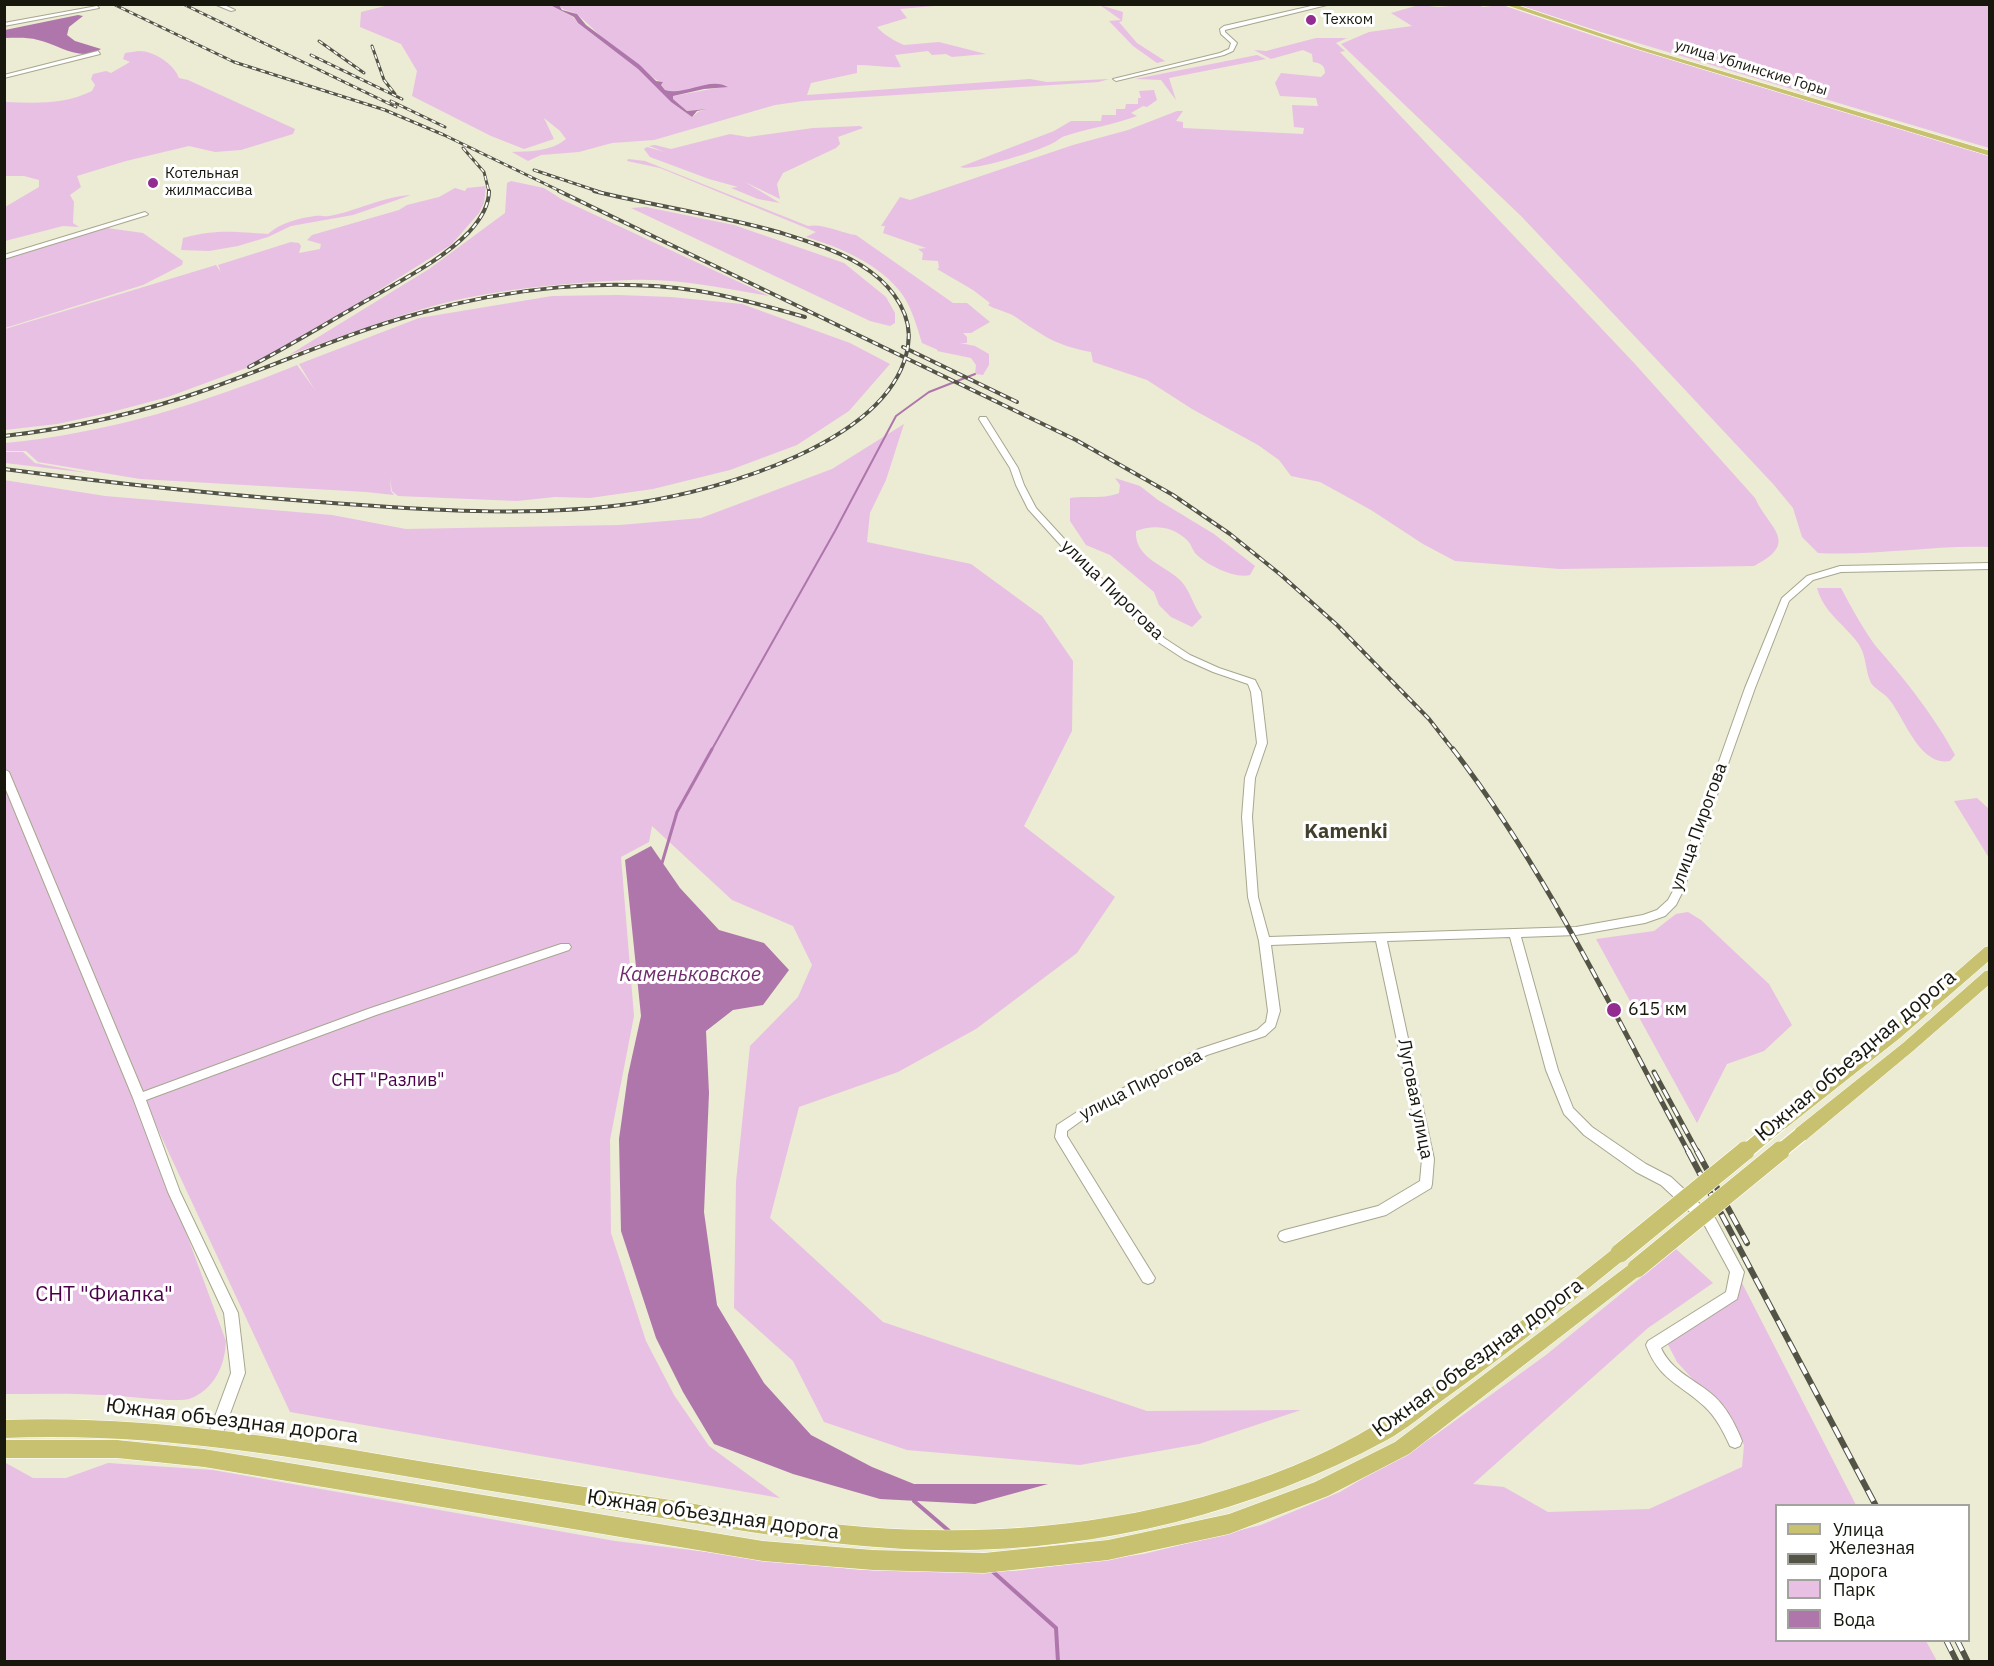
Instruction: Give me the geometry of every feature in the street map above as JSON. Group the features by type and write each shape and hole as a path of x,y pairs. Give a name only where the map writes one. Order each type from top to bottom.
{"main road":[{"name":"улица Ублинские Горы","path":"1506,4 1628,45 1989,152"},
{"name":"улица Ублинские Горы","path":"1514,4 1609,36 1989,152"},
{"name":"Южная объездная дорога","path":"4,1429 125,1428 214,1438 803,1529 871,1537 979,1540 1039,1537 1161,1517 1215,1503 1302,1471 1383,1432 1503,1347 1780,1122 1894,1034 1989,951"},
{"name":"Южная объездная дорога","path":"4,1449 117,1449 204,1458 763,1551 873,1560 984,1563 1088,1552 1229,1524 1321,1489 1402,1448 1637,1269 1908,1047 1989,975"},
{"path":"183,1456 193,1436"},
{"path":"204,1458 214,1438"}],"street":[{"path":"216,4 232,10"},
{"path":"1116,79 1231,50 1234,43 1223,33 1222,29 1226,27 1329,4"},
{"path":"4,25 96,7"},
{"path":"4,77 98,53"},
{"path":"4,257 146,214"},
{"name":"улица Пирогова","path":"983,419 1014,468 1032,509 1087,569 1161,640 1207,666 1252,682 1256,692 1262,743 1250,778 1247,817 1253,897 1265,941 1274,1011 1272,1024 1261,1033 1203,1052 1081,1115 1061,1129 1061,1137 1148,1278"},
{"name":"улица Пирогова","path":"1265,941 1552,933 1613,926 1661,913 1672,902 1678,891 1695,839 1785,600 1810,578 1840,569 1989,566"},
{"path":"4,772 139,1098 174,1192 231,1313 238,1373 214,1438"},
{"path":"1514,933 1551,1070 1568,1111 1588,1131 1641,1168 1666,1181 1710,1222 1737,1272 1732,1295 1653,1345 1655,1354 1667,1370 1710,1401 1729,1426 1735,1441"},
{"name":"Луговая улица","path":"1285,1236 1381,1211 1426,1184 1428,1159 1380,936"},
{"path":"139,1098 372,1012 565,947"}],"green space":[{"path":"1475,4 1483,7 1502,5 1612,42 1989,156 1989,547 1818,553 1802,537 1793,508 1774,485 1658,361 1521,216 1341,44 1369,32 1412,26 1391,13 1419,5 1438,7"},
{"path":"389,5 550,5 573,17 638,69 671,102 692,117 706,109 687,111 673,99 673,96 728,86 712,85 681,91 665,90 661,85 663,82 619,52 578,15 559,5 945,5 900,9 907,18 877,27 890,38 904,45 939,42 986,54 952,57 946,54 932,55 928,51 895,55 901,67 857,65 857,73 811,83 807,95 1030,79 1047,82 1109,79 1099,82 803,101 775,105 654,140 612,143 579,152 541,155 528,161 512,152 547,149 566,139 544,118 554,139 524,149 491,136 412,96 417,71 401,44 360,27 361,12"},
{"path":"1100,5 1123,12 1122,21 1119,22 1137,43 1165,61 1157,63 1133,46 1109,21 1121,20"},
{"path":"1519,5 1989,5 1989,148 1601,32"},
{"path":"1316,38 1347,38 1336,43 1345,51 1340,52 1635,364 1755,498 1777,535 1779,542 1776,550 1754,566 1560,569 1455,561 1320,482 1291,476 1279,460 1258,445 1192,409 1147,380 1093,362 1091,352 1058,343 1011,314 988,305 990,303 973,290 937,269 939,268 938,261 922,260 923,253 918,249 926,248 883,233 885,226 881,226 900,197 910,200 1073,145 1128,130 1177,111 1183,111 1176,121 1183,122 1183,128 1303,134 1304,128 1294,127 1292,105 1318,106 1316,98 1280,96 1275,83 1281,73 1321,77 1325,73 1323,66 1313,62 1312,54 1303,50 1271,59 1254,50 1266,51"},
{"path":"139,51 151,53 163,59 173,68 179,78 295,129 293,134 241,150 215,152 189,146 126,161 77,176 81,187 70,195 74,202 73,223 79,227 63,226 5,241 5,207 39,187 39,180 24,176 5,176 5,102 49,102 81,96 92,91 95,85 91,79 93,74 106,71 111,73 130,62 123,59 125,53"},
{"path":"1257,55 1266,59 1169,78 1176,100 1161,80 1135,79"},
{"path":"1154,90 1157,100 1131,113 1137,116 1065,136 1052,144 1003,161 977,167 960,167 1054,131 1071,121 1101,121 1102,115 1116,115 1116,109 1125,109 1126,104 1138,104 1138,98 1141,98 1139,91"},
{"path":"860,126 863,128 838,137 840,144 836,148 783,173 777,184 780,199 745,182 780,203 758,199 731,188 738,187 650,157 644,149 647,147 665,152 649,146 655,145 671,149 730,134 748,137 813,128"},
{"path":"628,159 645,161 808,226 819,226 856,235 953,303 967,303 990,322 971,333 963,333 967,337 967,343 960,343 975,346 989,354 989,365 983,375 975,374 976,365 971,358 937,351 922,343 909,305 893,284 883,274 859,258 806,237 816,232 660,168 627,161"},
{"path":"511,181 544,188 563,200 769,296 700,284 647,280 534,287 463,298 440,304 289,355 429,269 505,213 507,183"},
{"path":"486,186 484,203 479,213 451,245 317,329 249,367 168,397 108,413 57,424 5,430 5,329 216,265 221,272 218,265 291,242 299,243 301,246 299,253 320,249 321,244 307,240 312,235 439,197 455,188 465,191 467,188"},
{"path":"411,195 353,215 291,226 268,237 238,246 209,251 181,250 183,238 195,235 216,232 268,234 296,220 329,216 389,198"},
{"path":"646,207 734,225 844,263 886,297 895,313 895,323 890,326 870,321 631,208"},
{"path":"107,228 143,233 183,261 182,265 143,285 5,328 5,258"},
{"path":"552,296 671,297 742,304 850,343 890,364 849,411 797,445 730,470 653,489 590,498 555,497 517,501 398,496 392,491 390,478 391,491 394,495 140,479 38,462 26,451 5,451 5,443 81,432 154,415 297,365 315,390 299,364 419,318"},
{"path":"904,424 886,480 870,513 867,542 971,564 1042,616 1073,661 1072,731 1024,826 1115,897 1077,953 976,1029 898,1072 799,1107 770,1218 883,1322 1147,1411 1301,1410 1199,1444 1080,1465 907,1450 824,1422 793,1361 734,1308 736,1182 750,1046 798,997 812,965 793,926 732,900 652,826 649,842 621,857 634,1016 610,1140 611,1233 646,1341 674,1395 709,1446 780,1498 290,1412 111,1029 226,1341 223,1359 216,1376 205,1390 183,1400 109,1395 5,1394 4,480 105,496 332,515 406,529 620,525 701,518 832,469"},
{"path":"5,452 23,452 35,463 89,473 5,463"},
{"path":"1115,478 1140,486 1158,500 1214,534 1255,566 1250,575 1229,573 1200,558 1188,541 1170,529 1156,527 1136,531 1140,548 1145,554 1181,581 1187,590 1202,617 1192,627 1171,617 1159,605 1154,592 1110,555 1086,545 1070,521 1070,498 1119,493 1120,485"},
{"path":"1817,588 1841,588 1870,638 1940,729 1955,755 1950,761 1939,761 1929,756 1913,738 1888,698 1871,683 1861,648 1829,611"},
{"path":"1977,798 1989,809 1989,858 1954,801"},
{"path":"1688,912 1701,920 1769,984 1792,1025 1764,1051 1727,1064 1697,1123 1596,939 1654,931 1676,914"},
{"path":"1676,1249 1713,1283 1648,1328 1473,1484 1504,1487 1548,1512 1649,1509 1742,1467 1744,1445 1729,1419 1677,1362 1665,1339 1717,1309 1742,1283 1855,1504 1775,1504 1775,1642 1927,1642 1937,1661 5,1661 4,1462 33,1478 66,1478 108,1463 213,1470 615,1541 859,1570 1016,1571 1144,1554 1261,1525 1340,1492 1434,1436 1546,1355"}],"water":[{"path":"550,5 559,5 562,10 577,14 586,25 640,65 656,81 663,82 661,85 665,90 681,91 713,84 728,87 704,89 673,96 673,99 687,111 707,109 697,111 692,117 671,102 638,69 578,23 574,17"},
{"path":"78,15 83,16 69,27 67,35 75,41 101,49 86,54 34,39 5,38 5,30"},
{"name":"Каменьковское","path":"651,846 680,888 719,930 764,943 789,970 763,1005 733,1010 706,1031 709,1093 704,1212 717,1305 764,1383 811,1435 872,1467 914,1484 1048,1484 975,1504 880,1499 793,1474 714,1444 683,1392 656,1338 621,1231 619,1139 628,1075 641,1016 625,860"}],"waterway":[{"path":"711,751 835,531 896,416 929,392 975,374"},
{"path":"662,863 677,812 712,749"},
{"path":"914,1501 949,1531"},
{"path":"991,1570 1056,1628 1058,1662"}],"railway":[{"path":"113,4 234,62 385,110 444,135 562,192"},
{"path":"183,4 396,107"},
{"path":"319,41 364,73"},
{"path":"372,46 384,80 395,94"},
{"path":"311,55 402,99"},
{"path":"391,101 445,127"},
{"path":"463,148 484,172 489,192"},
{"path":"534,170 600,192"},
{"path":"559,191 904,357"},
{"path":"594,191 778,232 826,248 850,259 879,279 900,304 908,324 907,349"},
{"path":"249,367 414,273 449,250 469,232 480,218 486,207 489,192"},
{"path":"4,436 83,424 160,404 211,388 341,338 394,321 454,304 523,291 594,285 665,287 726,296 805,317"},
{"path":"903,347 907,349"},
{"path":"904,357 907,349"},
{"path":"907,349 1017,402"},
{"path":"4,469 175,489 382,507 528,511 636,503 711,487 754,473 797,456 837,435 871,409 895,380 904,357"},
{"path":"904,357 1076,440 1173,495 1230,534 1281,575 1337,625 1429,719 1454,751"},
{"path":"1453,749 1520,845 1550,895 1689,1153"},
{"path":"1654,1072 1698,1153"},
{"path":"1688,1151 1875,1504"},
{"path":"1697,1151 1747,1243"},
{"path":"1947,1642 1957,1662"},
{"path":"1958,1642 1968,1662"}],"place":[{"name":"Техком","path":"1311,20"},
{"name":"Котельная жилмассива","path":"153,183"},
{"name":"615 км","path":"1614,1010"}],"district":[{"name":"Kamenki","path":"1346,832"}],"park label":[{"name":"СНТ \"Разлив\"","path":"388,1081"},
{"name":"СНТ \"Фиалка\"","path":"104,1295"}]}
